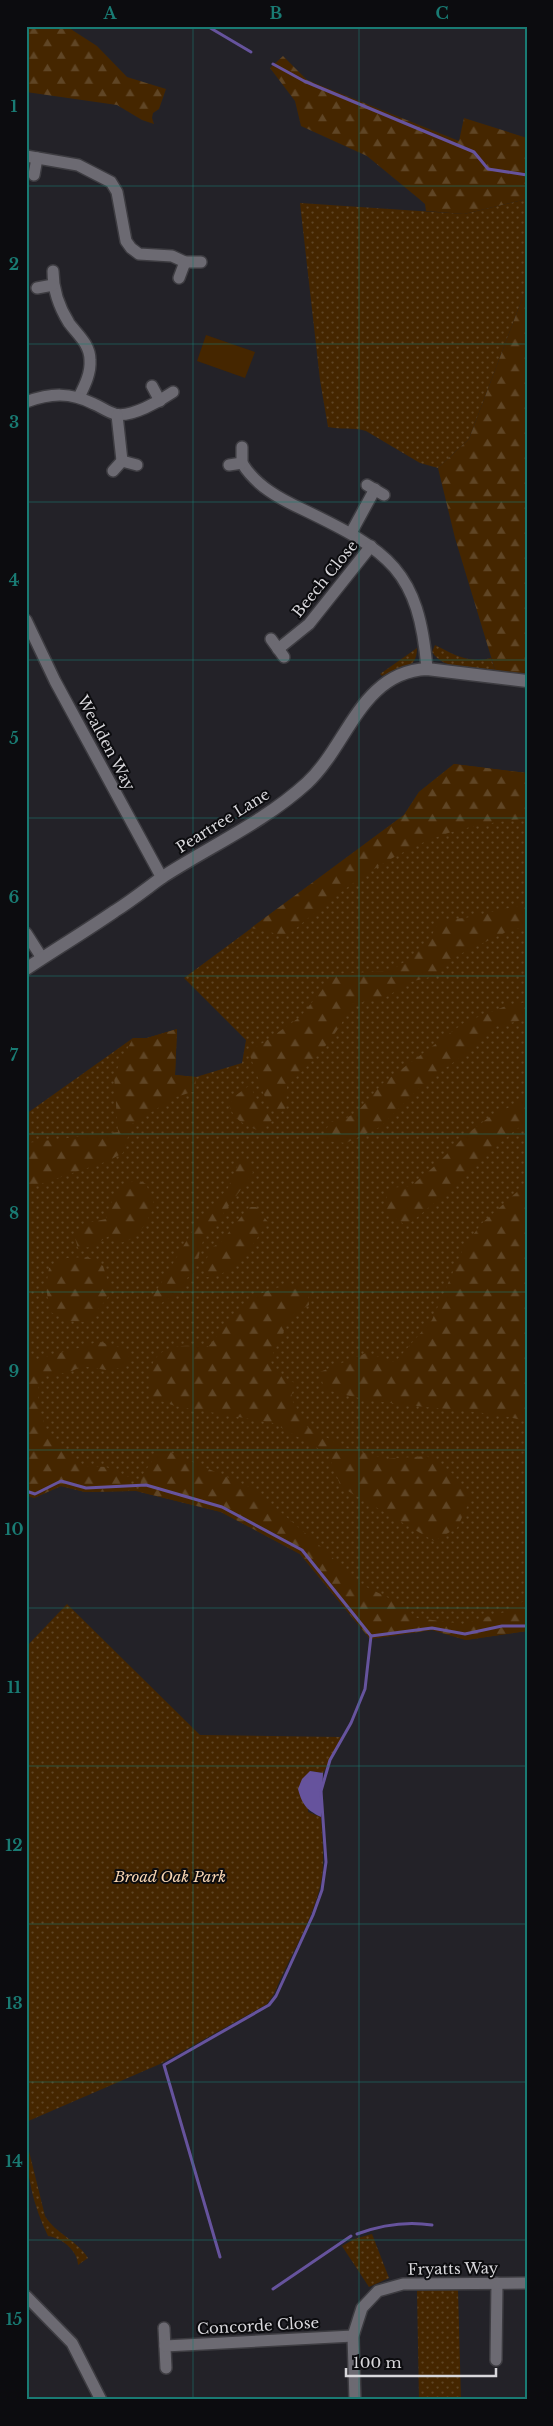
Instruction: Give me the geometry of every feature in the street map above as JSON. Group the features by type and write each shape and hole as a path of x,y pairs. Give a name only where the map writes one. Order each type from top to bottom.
{"street":[{"path":"34,175 31,157 78,165 111,182 117,192 123,230 131,248 139,254 172,256 185,262 201,262"},
{"path":"179,278 185,262"},
{"path":"53,271 53,285 65,315 86,345 90,358 89,374 79,397"},
{"path":"37,288 53,285"},
{"path":"152,386 160,401"},
{"path":"26,402 53,394 79,397 117,415 146,409 173,392"},
{"path":"113,471 122,460 117,415"},
{"path":"242,447 242,463 248,473 274,495 351,533 371,546 392,564 406,582 415,601 425,636 427,669"},
{"path":"122,460 137,465"},
{"path":"229,465 242,463"},
{"path":"351,533 376,490"},
{"name":"Beech Close","path":"271,639 281,653 310,624 371,546"},
{"name":"Wealden Way","path":"26,620 56,681 162,878"},
{"name":"Peartree Lane","path":"26,968 115,912 162,878 266,816 307,783 321,768 366,699 374,691 399,675 415,670 427,669 527,681"},
{"path":"26,933 42,958"},
{"path":"496,2283 496,2360"},
{"name":"Fryatts Way","path":"355,2400 353,2336 362,2308 369,2298 383,2288 404,2284 527,2283"},
{"path":"26,2296 72,2343 101,2400"},
{"path":"164,2328 166,2368"},
{"name":"Concorde Close","path":"165,2346 353,2336"}],"green space":[{"path":"26,26 66,26 97,46 127,77 166,89 159,109 153,113 154,124 142,120 117,105 26,92"},
{"path":"283,56 307,80 459,141 464,118 527,138 527,199 464,214 426,211 425,204 367,156 301,126 295,101 270,68"},
{"path":"527,199 527,286 469,439 438,468 420,463 366,431 328,427 320,380 300,203 464,214"},
{"path":"527,286 527,675 495,670 455,538 438,468 469,439"},
{"path":"206,335 255,352 245,378 197,361"},
{"path":"435,645 470,659 484,660 491,658 495,670 460,667 444,662 432,652"},
{"path":"417,648 411,665 382,676 380,674"},
{"path":"454,764 527,773 527,1631 466,1640 432,1630 370,1639 300,1554 221,1512 136,1491 85,1492 61,1486 34,1498 26,1495 26,1114 133,1038 147,1038 177,1029 175,1075 196,1077 242,1063 246,1040 184,978 404,815 419,792"},
{"path":"454,764 527,773 527,819 462,829 434,838 408,850 357,880 287,936 251,928 404,815 419,792"},
{"path":"527,904 527,926 506,932 452,958 434,976 410,982 383,999 352,1004 332,1038 287,1086 286,1108 280,1113 267,1103 248,1050 260,1045 300,1017 335,974 390,971 409,959 429,940 440,920 465,918"},
{"path":"527,1002 527,1019 497,1026 475,1047 423,1084 380,1127 346,1143 326,1141 324,1132 331,1122 345,1119 358,1111 383,1083 465,1022 506,1006"},
{"path":"177,1029 175,1075 196,1077 195,1091 176,1097 132,1124 123,1153 108,1161 26,1189 26,1143 118,1132 114,1075 133,1038 147,1038"},
{"path":"250,1085 260,1107 273,1119 267,1126 257,1130 240,1121 229,1105 235,1096"},
{"path":"527,1098 527,1122 496,1146 422,1214 406,1226 384,1209 389,1188 411,1186 437,1164 467,1134 488,1118"},
{"path":"241,1157 249,1160 253,1173 203,1241 193,1276 188,1277 180,1291 160,1304 152,1298 198,1222 228,1188"},
{"path":"136,1179 146,1184 155,1206 141,1230 132,1238 119,1243 109,1236 91,1247 78,1248 74,1235 87,1223 106,1219 110,1205 116,1195"},
{"path":"527,1183 527,1421 476,1412 374,1401 324,1389 320,1372 366,1353 395,1362 432,1320 463,1249 481,1224"},
{"path":"249,1207 256,1207 268,1222 249,1250 233,1266 214,1276 204,1277 205,1263 211,1248 221,1242"},
{"path":"88,1257 103,1266 111,1291 106,1300 87,1322 69,1321 50,1312 46,1287 49,1268 67,1258"},
{"path":"301,1284 308,1294 309,1305 291,1316 270,1360 276,1373 295,1383 291,1398 307,1427 346,1448 387,1459 427,1456 453,1474 471,1498 457,1528 434,1541 341,1487 328,1454 273,1423 175,1406 150,1397 151,1368 156,1358 162,1352 184,1346 208,1347 237,1312 257,1296 283,1286"},
{"path":"97,1341 122,1348 131,1359 120,1368 106,1370 82,1366 70,1372 39,1377 38,1404 48,1435 84,1466 106,1467 131,1478 129,1491 85,1492 61,1486 34,1498 26,1495 26,1362 90,1345"},
{"path":"161,1448 254,1489 327,1552 354,1581 397,1602 417,1618 463,1624 505,1612 527,1599 527,1631 466,1640 432,1630 370,1639 300,1554 221,1512 140,1492 141,1477"},
{"name":"Broad Oak Park","path":"67,1604 200,1735 342,1737 323,1773 310,1771 308,1812 321,1817 323,1854 321,1882 315,1904 304,1930 274,1994 267,2004 160,2064 26,2122 26,1647"},
{"path":"26,2139 45,2216 55,2228 78,2246 88,2258 78,2265 72,2250 59,2239 48,2236 43,2224 31,2189 27,2165"},
{"path":"372,2234 389,2278 369,2287 342,2246 354,2239"},
{"path":"417,2290 458,2290 461,2400 419,2400"}],"shaded area":[{"path":"310,1771 323,1773 321,1817 305,1806 298,1789 302,1779"}],"waterway":[{"path":"207,26 251,52"},
{"path":"273,64 304,81 474,152 488,169 527,175"},
{"path":"26,1491 35,1494 61,1481 86,1488 146,1485 222,1507 302,1550 371,1636 432,1628 465,1634 502,1626 527,1626"},
{"path":"220,2257 164,2065 269,2005 276,1996 313,1915 322,1890 326,1862 321,1791 330,1760 351,1723 365,1689 371,1636"},
{"path":"357,2234 375,2228 394,2225 413,2223 432,2225"},
{"path":"273,2289 351,2236"}]}
